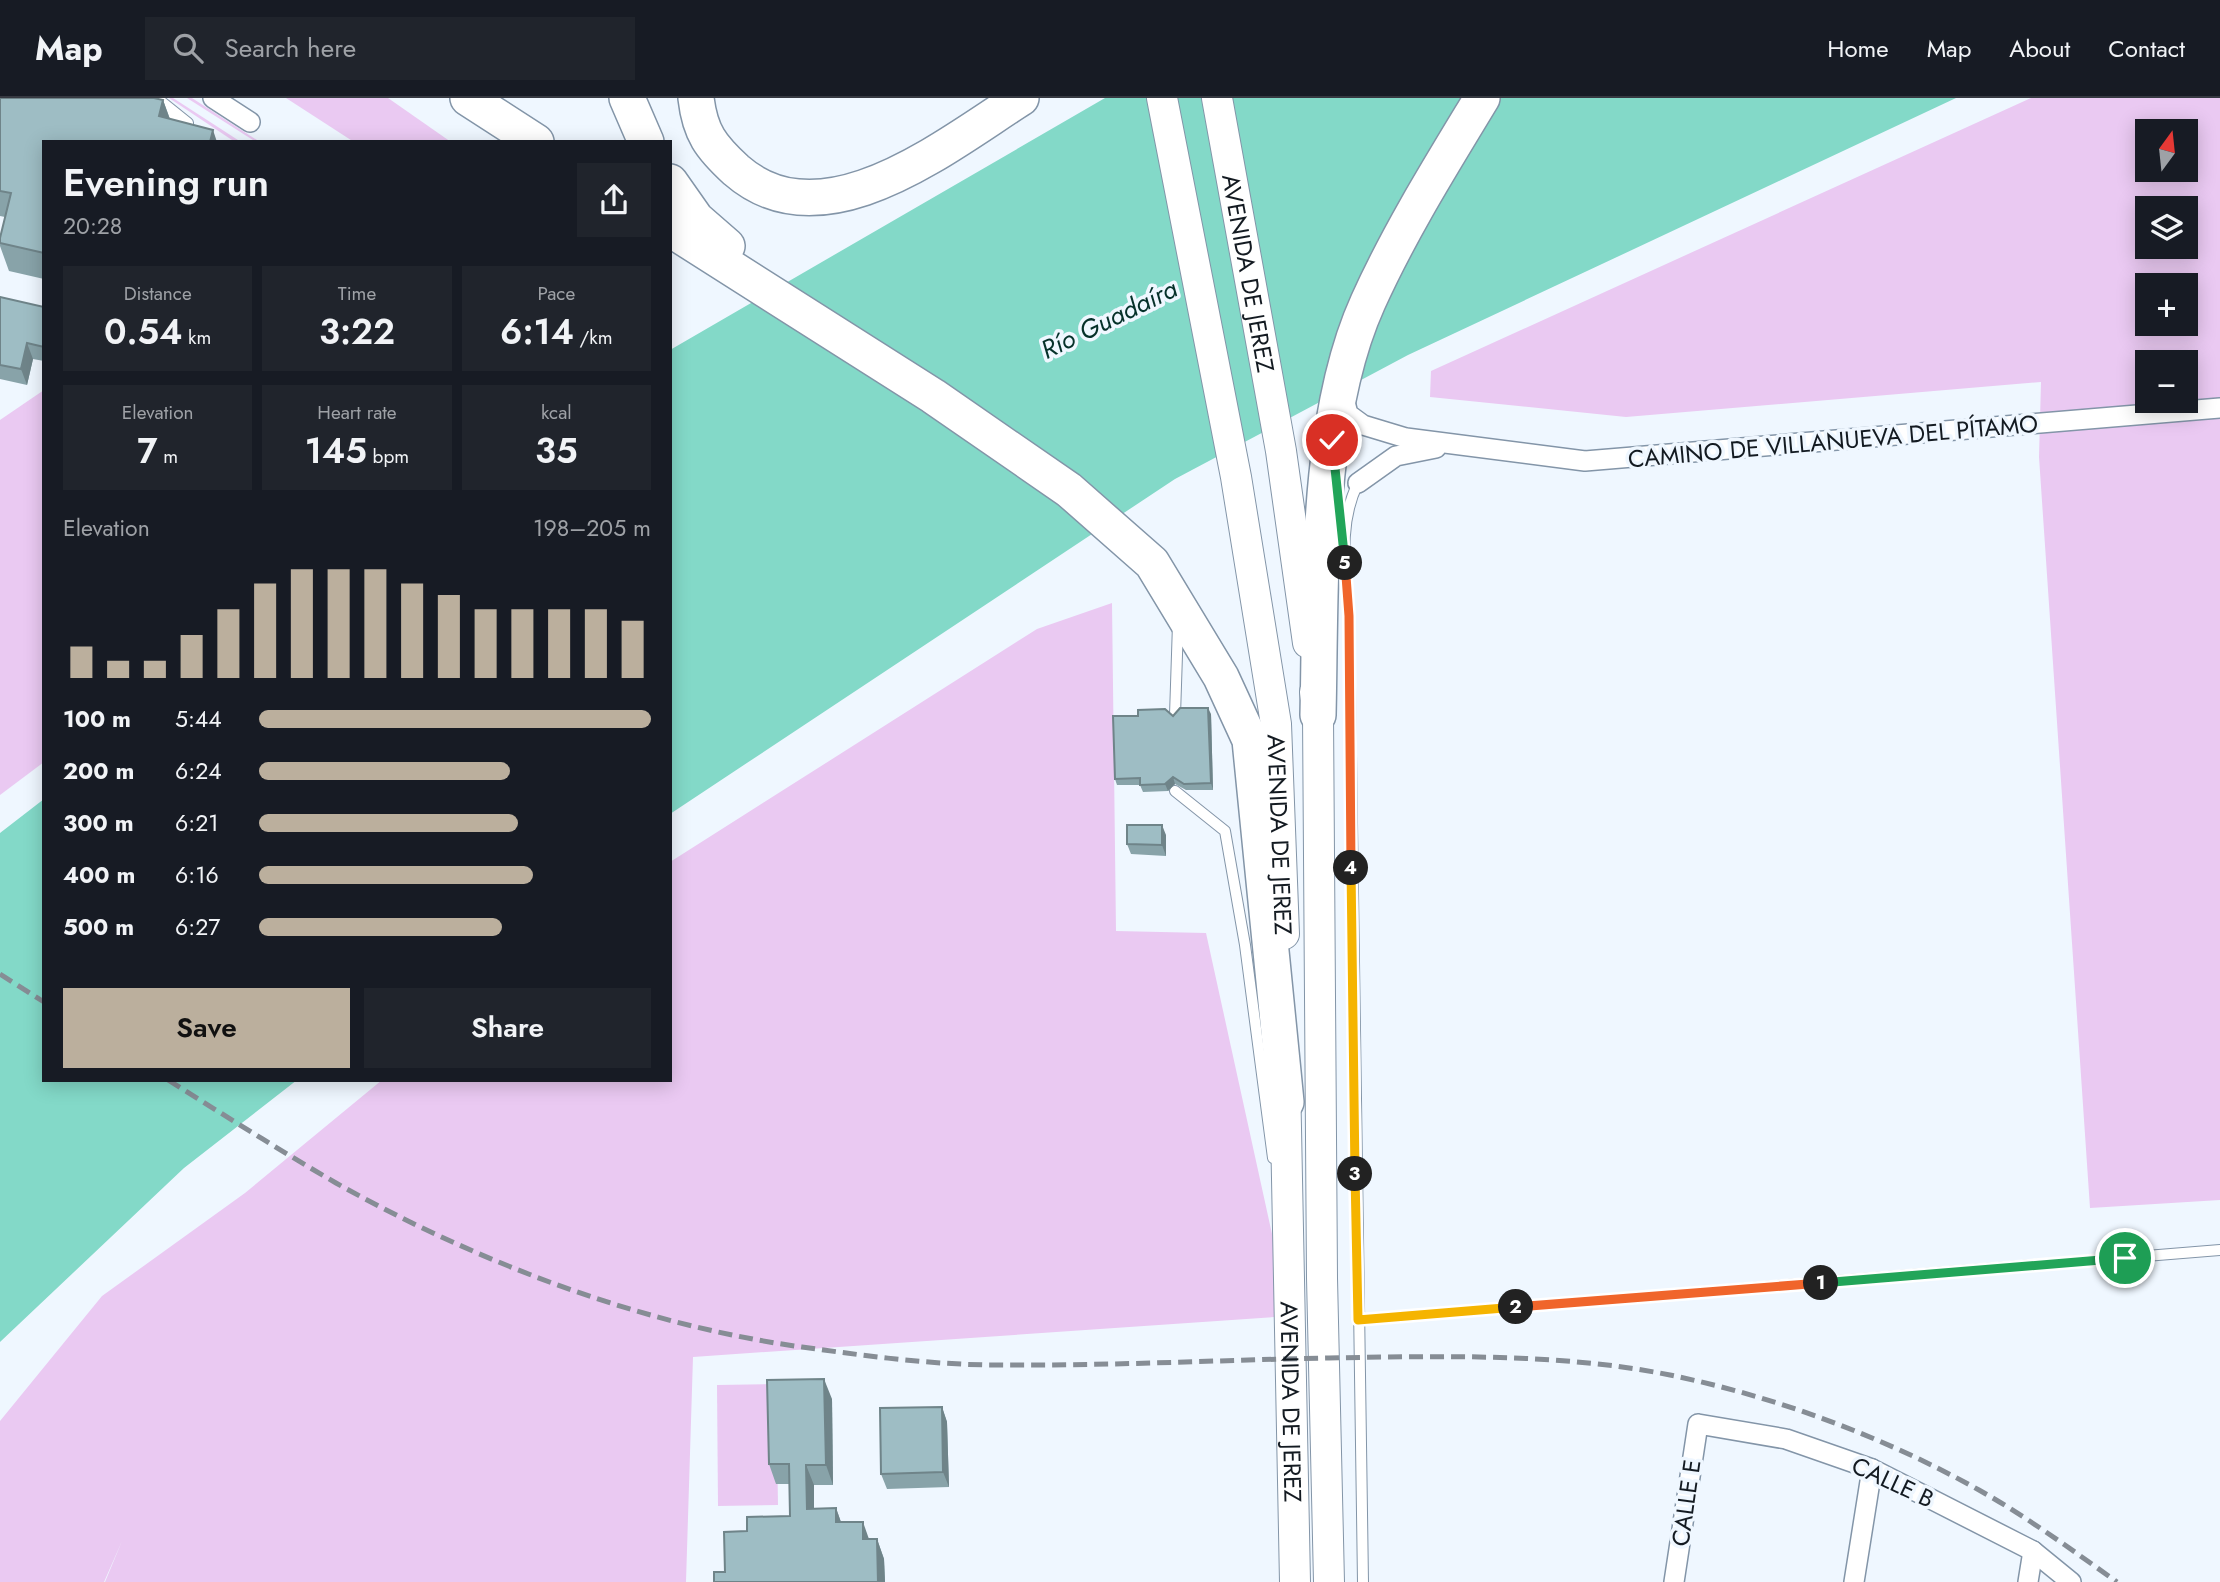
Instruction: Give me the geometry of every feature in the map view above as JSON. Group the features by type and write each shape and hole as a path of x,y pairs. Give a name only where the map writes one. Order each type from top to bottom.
{"highway":[{"path":"468,98 533,140"},
{"path":"627,98 645,140"},
{"path":"696,98 698,118 712,149 746,178 791,197 849,194 900,173 1021,98"},
{"path":"1318,715 1323,524 1332,440 1342,389 1368,303 1436,174 1482,98"},
{"path":"672,185 696,219 787,300"},
{"path":"672,230 787,300 1069,490 1152,563 1179,603 1221,677 1250,740 1286,1102"}],"main road":[{"name":"AVENIDA DE JEREZ","path":"1162,98 1236,477 1276,724 1283,909 1294,1582"},
{"name":"AVENIDA DE JEREZ","path":"1217,98 1281,451 1318,715 1322,1265 1329,1582"}],"street":[{"path":"213,98 250,122"},
{"name":"CAMINO DE VILLANUEVA DEL PÍTAMO","path":"1342,389 1348,415 1363,425 1406,438 1585,461 2220,408"},
{"path":"1357,483 1396,456 1447,445"},
{"name":"CALLE B","path":"1698,1424 1786,1439 1872,1469 2033,1551 2071,1582"},
{"name":"CALLE E","path":"1674,1582 1698,1424"},
{"path":"1854,1582 1872,1469"},
{"path":"2028,1582 2033,1551"}],"lane":[{"path":"138,98 168,117 195,129 158,98"},
{"path":"1332,440 1337,490"},
{"path":"1343,526 1357,483"},
{"path":"1338,502 1343,526 1349,616 1363,1582"},
{"path":"1175,715 1179,603"},
{"path":"1175,791 1225,831 1245,945 1289,1279"},
{"path":"1358,1320 2220,1250"}],"shaded area":[{"path":"169,98 238,140 232,140"},
{"path":"187,98 192,98 257,140"},
{"path":"286,98 388,98 448,140 351,140"},
{"path":"2031,98 2220,98 2220,1200 2090,1208 2039,457 2041,382 1626,417 1430,397 1431,371"},
{"path":"42,391 42,764 0,795 0,420"},
{"path":"1112,603 1116,931 1206,933 1290,1316 693,1357 686,1582 105,1582 122,1541 104,1582 0,1582 0,1421 102,1296 245,1193 380,1082 672,1082 672,861 1037,629"},
{"path":"776,1384 778,1505 718,1506 717,1385"}],"water":[{"name":"Río Guadaíra","path":"1105,98 1956,98 1408,355 1175,479 672,813 672,349"},
{"path":"42,801 42,1082 294,1082 184,1168 0,1342 0,833"}],"building":[{"path":"0,98 154,98 163,100 159,116 213,130 210,140 42,140 42,253 0,243 11,193 0,191"},
{"path":"0,297 42,307 42,347 27,343 21,369 0,365"},
{"path":"1180,708 1208,708 1211,783 1184,784 1173,777 1165,784 1140,785 1140,778 1115,779 1113,716 1138,716 1138,710 1165,709 1173,716"},
{"path":"1127,825 1162,825 1162,845 1127,844"},
{"path":"824,1379 826,1465 806,1465 807,1509 836,1508 836,1522 863,1522 863,1539 877,1539 878,1582 714,1582 714,1572 725,1572 724,1532 747,1531 747,1517 790,1516 789,1464 769,1464 767,1380"},
{"path":"942,1407 943,1472 881,1474 880,1408"}],"railway":[{"path":"0,974 42,1001"},
{"path":"171,1082 336,1183 446,1239 562,1286 681,1323 802,1347 949,1363 1081,1365 1457,1357 1543,1359 1670,1375 1790,1407 1906,1453 1997,1500 2117,1582"}],"route":[{"path":"1332,440 1343,526 1349,616 1348,715 1358,1320 2125,1258"}]}
